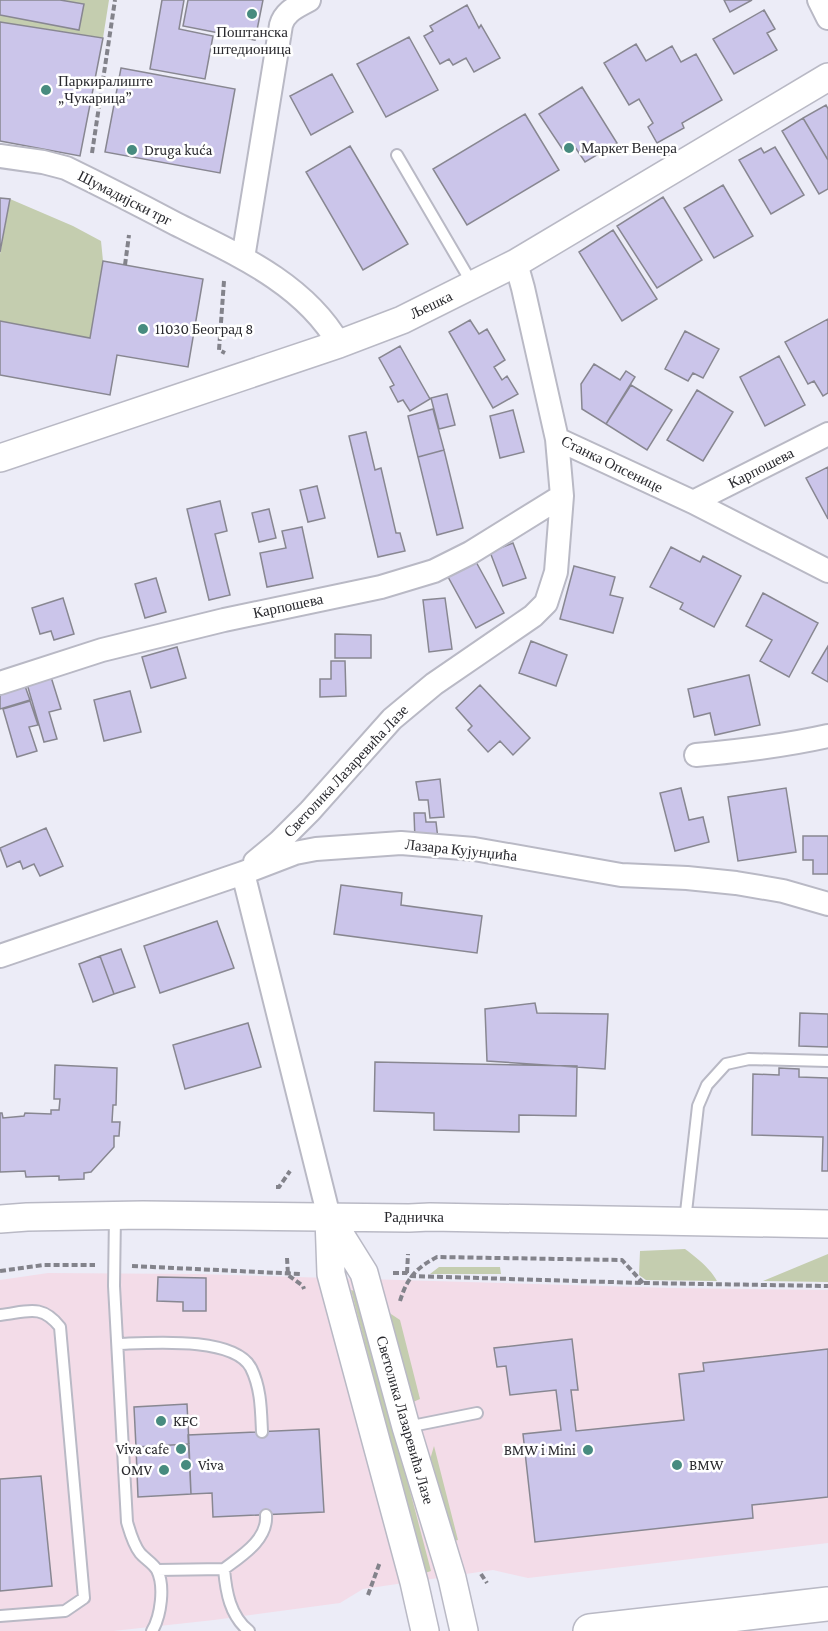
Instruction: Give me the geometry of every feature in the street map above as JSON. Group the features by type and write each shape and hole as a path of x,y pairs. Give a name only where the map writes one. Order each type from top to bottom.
{"main road":[{"path":"590,1631 828,1604"}],"street":[{"path":"243,258 281,25 289,11 309,0"},
{"path":"819,0 828,18"},
{"name":"Љешка","path":"0,458 339,344 402,320 516,263 828,77"},
{"name":"Шумадијски трг","path":"0,156 44,162 65,162 88,179 243,258 281,282 301,298 330,329 339,344"},
{"name":"Станка Опсенице","path":"516,263 557,439 693,502 828,571"},
{"name":"Карпошева","path":"693,502 828,435"},
{"name":"Светолика Лазаревића Лазе","path":"425,1631 414,1582 331,1274 329,1217 243,873 310,811 392,719 434,684 533,616 546,603 556,572 562,496 557,439"},
{"name":"Карпошева","path":"0,683 102,650 224,620 381,587 434,571 470,553 562,496"},
{"path":"696,755 756,750 828,736"},
{"name":"Лазара Кујунџића","path":"1,952 306,851 401,843 474,849 621,875 736,883 783,891 828,904"},
{"name":"Радничка","path":"0,1219 115,1215 409,1218 430,1216 828,1224"},
{"name":"Светолика Лазаревића Лазе","path":"329,1217 364,1273 406,1427 452,1578 464,1631"}],"lane":[{"path":"397,155 473,285"},
{"path":"685,1222 698,1106 707,1085 726,1064 749,1059 828,1061"},
{"path":"115,1215 114,1286 119,1344 127,1522 132,1539 140,1553 157,1570 161,1604 157,1623 152,1631"},
{"path":"0,1315 39,1310 52,1317 60,1327 84,1598 65,1611 0,1616"},
{"path":"119,1344 179,1342 202,1344 223,1349 238,1356 250,1366 261,1400 262,1432"},
{"path":"406,1427 477,1413"},
{"path":"157,1570 224,1569 260,1537 266,1515"},
{"path":"224,1569 226,1589 232,1608 237,1619 249,1631"}],"path":[{"path":"88,179 115,0"},
{"path":"125,265 129,235"},
{"path":"224,281 219,350 232,357"},
{"path":"279,1187 290,1172 290,1162"},
{"path":"408,1254 409,1274"},
{"path":"409,1274 437,1257 622,1260 643,1283"},
{"path":"287,1258 288,1275"},
{"path":"0,1271 44,1265 301,1274"},
{"path":"389,1273 643,1283 828,1286"}],"shaded area":[{"path":"48,1273 196,1274 671,1288 828,1290 828,1543 528,1578 493,1570 363,1589 340,1603 113,1631 0,1631 0,1280"}],"green space":[{"path":"0,0 109,0 103,38 0,22"},
{"path":"10,199 73,226 101,241 103,261 90,338 0,321 0,254"},
{"path":"685,1249 707,1267 717,1281 646,1280 639,1275 640,1251"},
{"path":"828,1254 828,1282 763,1281"},
{"path":"439,1267 500,1267 501,1274 430,1274"},
{"path":"351,1290 358,1292 431,1571 425,1573"},
{"path":"388,1312 400,1320 420,1399 413,1402"},
{"path":"434,1446 458,1540 450,1542 429,1463"}],"building":[{"path":"0,0 60,0 84,4 79,30 0,15"},
{"path":"162,0 184,0 179,29 213,36 205,79 150,69"},
{"path":"188,0 263,0 255,40 183,26"},
{"path":"724,0 752,0 730,12"},
{"path":"467,5 479,28 481,25 500,58 474,72 466,58 453,65 449,59 440,64 424,36 433,31 430,26"},
{"path":"764,10 775,29 767,33 777,50 734,74 713,39"},
{"name":"Паркиралиште „Чукарица”","path":"0,22 103,38 80,156 0,141"},
{"path":"409,37 438,90 386,117 357,64"},
{"path":"636,44 646,61 672,46 681,62 696,54 722,100 682,123 684,128 657,143 648,127 653,123 639,99 629,105 604,63"},
{"path":"121,68 235,89 220,173 105,152"},
{"path":"332,74 353,112 311,135 290,96"},
{"path":"582,87 617,143 585,162 573,144 563,150 539,114"},
{"path":"826,105 828,109 828,160 803,118"},
{"path":"525,114 559,170 467,225 433,169"},
{"path":"803,118 828,160 828,189 819,194 782,131"},
{"path":"350,146 408,244 363,270 306,172"},
{"path":"775,147 804,195 771,214 739,160 761,148 764,153"},
{"path":"723,185 753,236 714,258 684,208"},
{"path":"663,197 702,260 657,288 617,226"},
{"path":"0,198 10,199 0,252"},
{"path":"613,230 657,299 622,321 579,252"},
{"name":"11030 Београд 8","path":"103,261 203,279 188,367 117,355 110,395 0,375 0,321 90,338"},
{"path":"828,319 828,393 823,396 814,381 808,384 785,342"},
{"path":"470,320 479,334 487,329 505,360 494,367 502,380 507,376 518,394 493,408 449,332"},
{"path":"685,331 719,349 703,378 693,373 688,381 665,369"},
{"path":"400,346 430,399 410,411 403,400 398,402 390,387 394,385 379,358"},
{"path":"779,356 805,405 765,426 740,377"},
{"path":"594,364 620,380 626,371 635,377 606,424 582,409 581,384"},
{"path":"631,385 672,410 647,450 606,424"},
{"path":"697,390 733,412 703,461 667,440"},
{"path":"447,394 455,425 439,429 431,398"},
{"path":"433,409 444,450 418,457 408,416"},
{"path":"513,410 524,452 500,458 490,416"},
{"path":"366,432 375,470 381,468 396,533 400,533 405,551 378,557 349,436"},
{"path":"444,450 463,528 437,535 418,457"},
{"path":"828,467 828,519 806,478"},
{"path":"317,486 325,518 308,522 300,490"},
{"path":"220,501 227,531 215,534 230,595 209,600 187,509"},
{"path":"269,509 276,538 259,542 252,513"},
{"path":"302,527 313,578 267,587 260,553 286,548 282,531"},
{"path":"513,543 526,578 503,586 490,552"},
{"path":"671,547 700,562 703,556 741,576 714,627 680,609 683,603 650,587"},
{"path":"475,560 504,613 476,628 447,575"},
{"path":"574,566 615,577 610,595 623,598 613,633 560,619"},
{"path":"156,578 166,612 145,618 135,584"},
{"path":"763,593 818,623 789,677 760,661 772,640 746,626"},
{"path":"63,598 74,634 54,640 51,631 40,634 32,608"},
{"path":"445,598 452,649 429,652 423,600"},
{"path":"335,634 371,635 371,658 335,658"},
{"path":"531,641 567,655 556,686 519,673"},
{"path":"828,646 828,682 812,673"},
{"path":"177,647 186,678 151,688 142,657"},
{"path":"331,661 345,661 346,696 320,697 320,679 331,679"},
{"path":"749,675 760,725 715,735 710,713 694,717 688,689"},
{"path":"51,677 61,709 49,712 57,739 44,742 27,684"},
{"path":"480,685 530,738 513,755 500,741 488,752 468,730 472,726 456,708"},
{"path":"25,686 30,700 0,709 0,693"},
{"path":"130,691 141,732 104,741 94,700"},
{"path":"30,701 38,725 29,727 37,751 17,757 3,709"},
{"path":"440,779 444,817 430,818 428,800 419,800 416,782"},
{"path":"681,788 689,820 703,817 709,842 675,851 660,793"},
{"path":"786,788 796,852 738,861 728,797"},
{"path":"414,813 425,813 426,822 436,822 438,839 415,840"},
{"path":"46,828 63,866 40,876 34,864 23,869 20,861 7,867 0,848"},
{"path":"803,836 828,836 828,874 813,874 813,860 803,860"},
{"path":"341,885 402,893 401,905 482,916 477,953 334,934"},
{"path":"217,921 234,968 160,993 144,946"},
{"path":"121,949 135,987 114,994 100,956"},
{"path":"100,956 114,994 93,1002 79,964"},
{"path":"535,1003 537,1013 608,1014 605,1069 487,1061 485,1009"},
{"path":"800,1013 828,1014 828,1047 799,1046"},
{"path":"248,1023 261,1067 185,1089 173,1045"},
{"path":"375,1062 577,1066 576,1116 519,1115 519,1132 434,1130 434,1113 374,1111"},
{"path":"55,1065 117,1068 116,1105 113,1105 112,1122 120,1122 119,1136 114,1136 114,1147 91,1172 84,1173 84,1179 59,1180 59,1176 26,1177 25,1171 0,1172 0,1113 3,1118 24,1116 25,1113 51,1114 51,1110 59,1110 60,1099 54,1099"},
{"path":"779,1068 799,1069 799,1077 828,1078 828,1171 822,1171 823,1137 752,1135 753,1074 779,1075"},
{"path":"158,1277 206,1278 206,1311 183,1311 183,1302 157,1301"},
{"name":"BMW","path":"572,1339 578,1390 571,1390 576,1431 684,1420 679,1374 704,1371 703,1363 828,1349 828,1497 752,1505 753,1518 535,1542 523,1434 561,1430 556,1390 510,1395 506,1366 497,1367 494,1348"},
{"name":"KFC","path":"187,1404 189,1444 136,1447 134,1407"},
{"path":"319,1429 324,1512 213,1517 212,1493 191,1494 188,1435"},
{"name":"OMV","path":"189,1444 191,1494 138,1497 136,1447"},
{"path":"41,1476 52,1586 0,1591 0,1479"}],"place":[{"name":"Поштанска штедионица","path":"252,14"},
{"name":"Паркиралиште „Чукарица”","path":"46,90"},
{"name":"Маркет Венера","path":"569,148"},
{"name":"Druga kuća","path":"132,150"},
{"name":"11030 Београд 8","path":"143,329"},
{"name":"KFC","path":"161,1421"},
{"name":"Viva cafe","path":"181,1449"},
{"name":"BMW i Mini","path":"588,1450"},
{"name":"Viva","path":"186,1465"},
{"name":"BMW","path":"677,1465"},
{"name":"OMV","path":"164,1470"}]}
